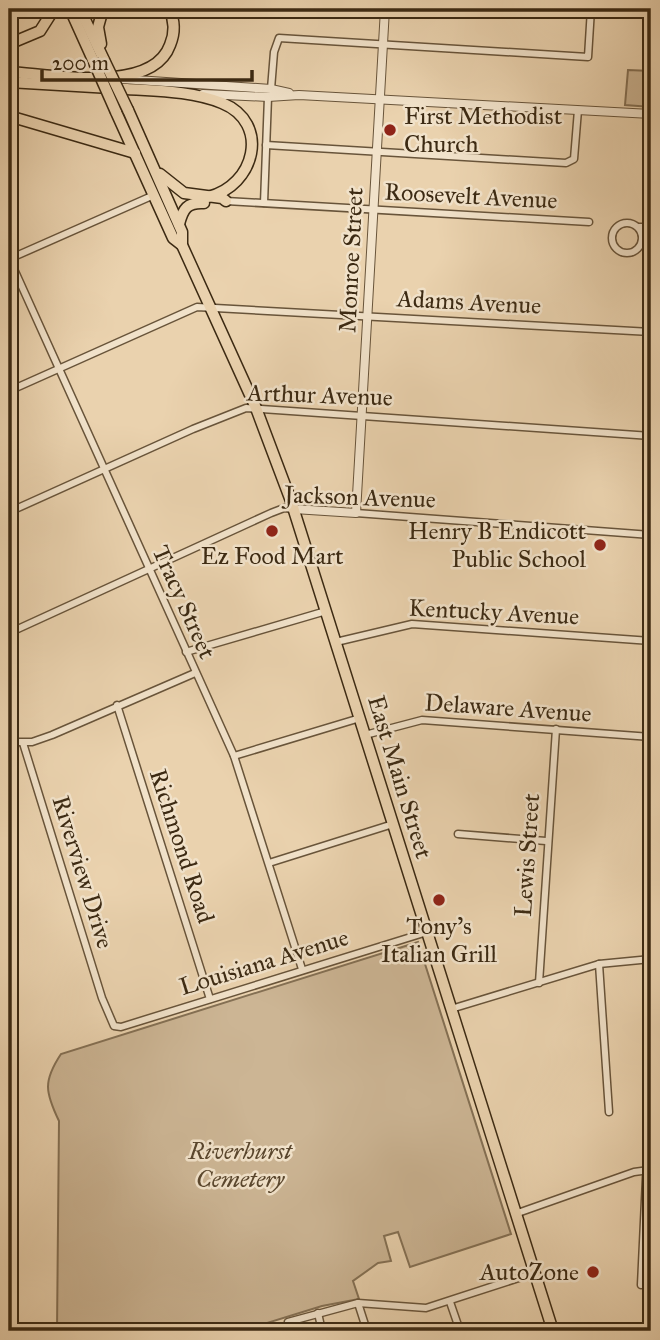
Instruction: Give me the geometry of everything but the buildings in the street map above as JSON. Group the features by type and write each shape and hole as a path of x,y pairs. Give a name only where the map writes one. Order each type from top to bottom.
{"main road":[{"path":"9,44 40,31 54,9"},
{"name":"East Main Street","path":"70,9 99,60"},
{"name":"East Main Street","path":"80,9 122,111 154,167 179,224 182,244 256,408 294,509 553,1331"},
{"path":"99,60 98,27 103,9"},
{"path":"9,72 115,78 151,68 168,51 174,26 169,9"},
{"path":"9,82 185,93 229,106 246,123 250,133 251,156 242,177 225,191 208,197"},
{"name":"East Main Street","path":"122,111 135,153 173,238 182,244"},
{"path":"9,116 135,153"},
{"path":"154,167 177,190 226,201"},
{"path":"179,224 182,213 192,202 221,204 226,201"}],"street":[{"name":"Monroe Street","path":"356,513 385,9"},
{"path":"264,202 270,93 274,51 279,38 588,57 591,9"},
{"path":"115,78 299,95 650,114"},
{"path":"185,93 270,93"},
{"path":"266,145 570,162 574,159 578,110"},
{"path":"9,259 154,195"},
{"name":"Roosevelt Avenue","path":"226,201 589,222"},
{"path":"639,228 643,238 639,248 625,253 616,248 612,239 617,227 628,223 639,228 651,228"},
{"name":"Tracy Street","path":"9,259 234,756 302,969"},
{"name":"Adams Avenue","path":"9,391 192,309 210,307 651,332"},
{"name":"Arthur Avenue","path":"9,512 239,409 256,408 651,436"},
{"name":"Jackson Avenue","path":"9,633 284,508 651,535"},
{"path":"186,652 326,611"},
{"name":"Kentucky Avenue","path":"335,642 412,624 651,641"},
{"path":"9,742 23,743 52,735 195,673"},
{"name":"Richmond Road","path":"117,705 210,999"},
{"path":"234,756 360,718"},
{"name":"Delaware Avenue","path":"365,735 422,720 651,737"},
{"name":"Lewis Street","path":"539,983 546,841 556,729"},
{"name":"Riverview Drive","path":"23,743 113,1025"},
{"path":"269,863 393,824"},
{"path":"458,834 546,841"},
{"name":"Louisiana Avenue","path":"113,1025 121,1027 427,932"},
{"path":"451,1009 599,964 651,959"},
{"path":"599,964 609,1112"},
{"path":"641,1285 649,1170 651,1072"},
{"path":"515,1214 649,1170"},
{"path":"288,1321 358,1303 412,1308 450,1301 534,1273"},
{"path":"450,1301 460,1331"},
{"path":"358,1303 367,1331"},
{"path":"318,1313 322,1331"}],"green space":[{"path":"628,70 651,71 651,107 625,105"},
{"name":"Riverhurst Cemetery","path":"418,942 511,1234 410,1267 398,1232 384,1236 391,1261 378,1263 353,1281 359,1299 322,1306 241,1331 57,1331 59,1121 48,1087 51,1072 61,1054"}],"place":[{"name":"First Methodist Church","path":"390,130"},
{"name":"Ez Food Mart","path":"272,531"},
{"name":"Henry B Endicott Public School","path":"600,545"},
{"name":"Tony’s Italian Grill","path":"439,900"},
{"name":"AutoZone","path":"593,1272"}]}
